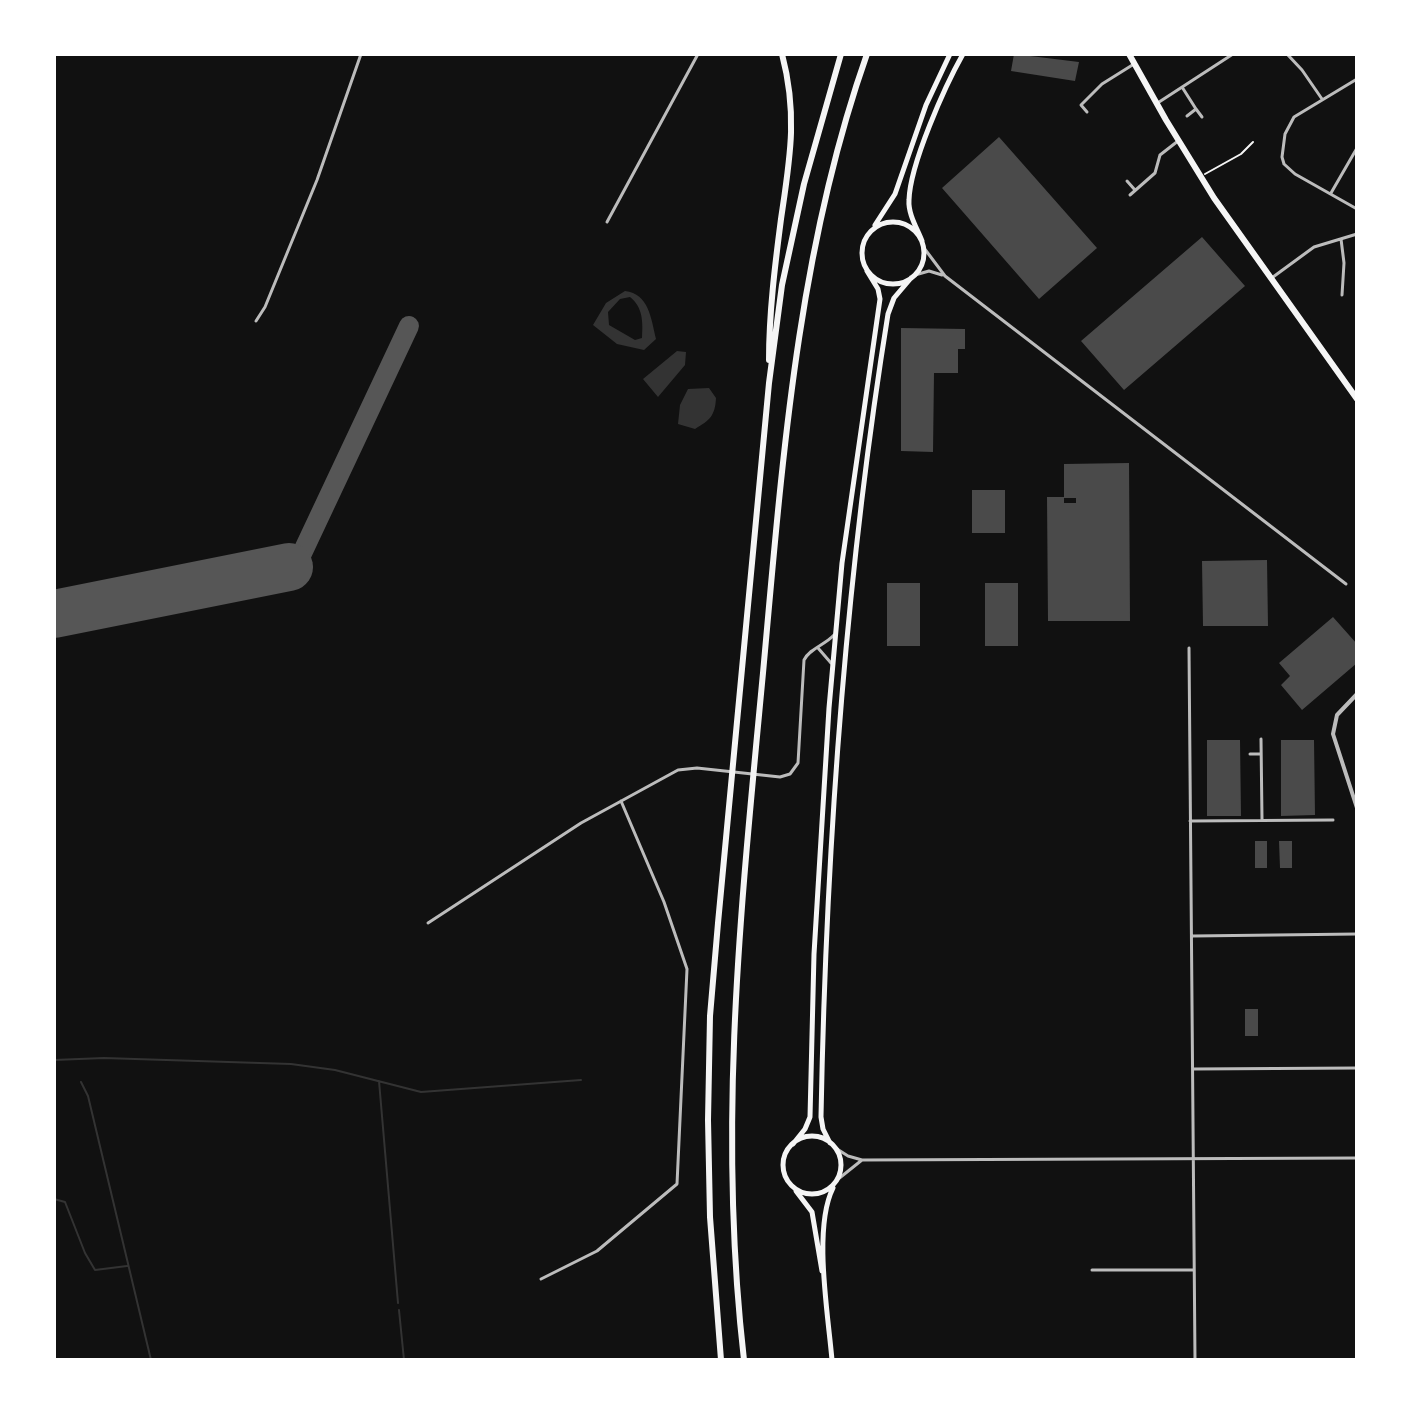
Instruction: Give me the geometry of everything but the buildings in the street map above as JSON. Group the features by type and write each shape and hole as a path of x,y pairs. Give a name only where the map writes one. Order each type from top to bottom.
{"main road":[{"path":"769,383 769,327 791,166 793,128 791,98 782,54"},
{"path":"721,1360 710,1217 710,1016 769,383 782,285 804,184 841,54"},
{"path":"744,1360 732,1224 731,1114 739,922 770,590 804,308 829,184 851,97 867,54"},
{"path":"832,1360 812,1212 785,1176 783,1162 805,1129 810,1110 818,869 833,666 844,549 880,299 867,271 862,249 895,194 926,105 950,54"},
{"path":"823,1276 823,1215 841,1163 823,1129 821,1117 831,819 845,645 864,476 888,314 894,298 923,262 923,244 909,207 911,187 934,116 963,54"},
{"path":"1129,54 1201,177 1357,399"},
{"path":"872,229 890,221 900,222 909,226 923,244"},
{"path":"867,271 883,283 902,283 913,277"},
{"path":"793,1144 807,1137 823,1139 832,1145"},
{"path":"794,1188 811,1194 829,1189 836,1181"}],"street":[{"path":"256,321 265,307 317,180 361,54"},
{"path":"607,222 698,54"},
{"path":"1156,104 1233,54"},
{"path":"1287,54 1322,99"},
{"path":"1087,112 1081,105 1096,90 1134,64"},
{"path":"1357,79 1289,123 1283,145 1284,164 1295,174 1357,209"},
{"path":"1182,87 1202,117"},
{"path":"1187,116 1196,109"},
{"path":"1130,195 1155,173 1160,155 1178,141"},
{"path":"1331,193 1357,148"},
{"path":"1127,181 1136,191"},
{"path":"1271,279 1308,251 1357,234"},
{"path":"1341,238 1344,263 1342,295"},
{"path":"923,244 945,276 1346,584"},
{"path":"913,277 929,271 945,276"},
{"path":"428,923 621,800 678,770 776,776 790,774 798,763 804,660 808,652 836,633"},
{"path":"818,648 833,666"},
{"path":"1189,648 1195,1360"},
{"path":"1357,694 1337,715 1333,734 1357,808"},
{"path":"1261,739 1262,821"},
{"path":"1250,754 1261,754"},
{"path":"541,1279 597,1251 677,1184 687,969 664,902 621,800"},
{"path":"1190,821 1333,820"},
{"path":"1191,936 1357,934"},
{"path":"1192,1069 1357,1068"},
{"path":"832,1145 848,1156 862,1160 1357,1158"},
{"path":"836,1181 862,1160"},
{"path":"1092,1270 1193,1270"}],"path":[{"path":"1201,177 1241,154 1253,142"}],"shaded area":[{"path":"625,291 639,297 648,308 656,339 644,350 617,344 593,325 606,303","holes":["630,297 640,310 642,326 642,338 635,340 609,325 608,312 620,299"]},
{"path":"677,351 686,352 685,365 658,397 643,379"},
{"path":"709,388 716,398 711,417 695,429 678,424 680,405 688,389"}],"waterway":[{"path":"54,1060 104,1058 291,1064 335,1070 421,1092 581,1080"},
{"path":"379,1081 398,1303"},
{"path":"81,1082 88,1096 151,1360"},
{"path":"54,1199 65,1202 95,1270 127,1266"},
{"path":"399,1310 404,1360"}],"taxiway":[{"path":"289,567 297,564 409,326"}],"runway":[{"path":"54,614 289,567"}]}
